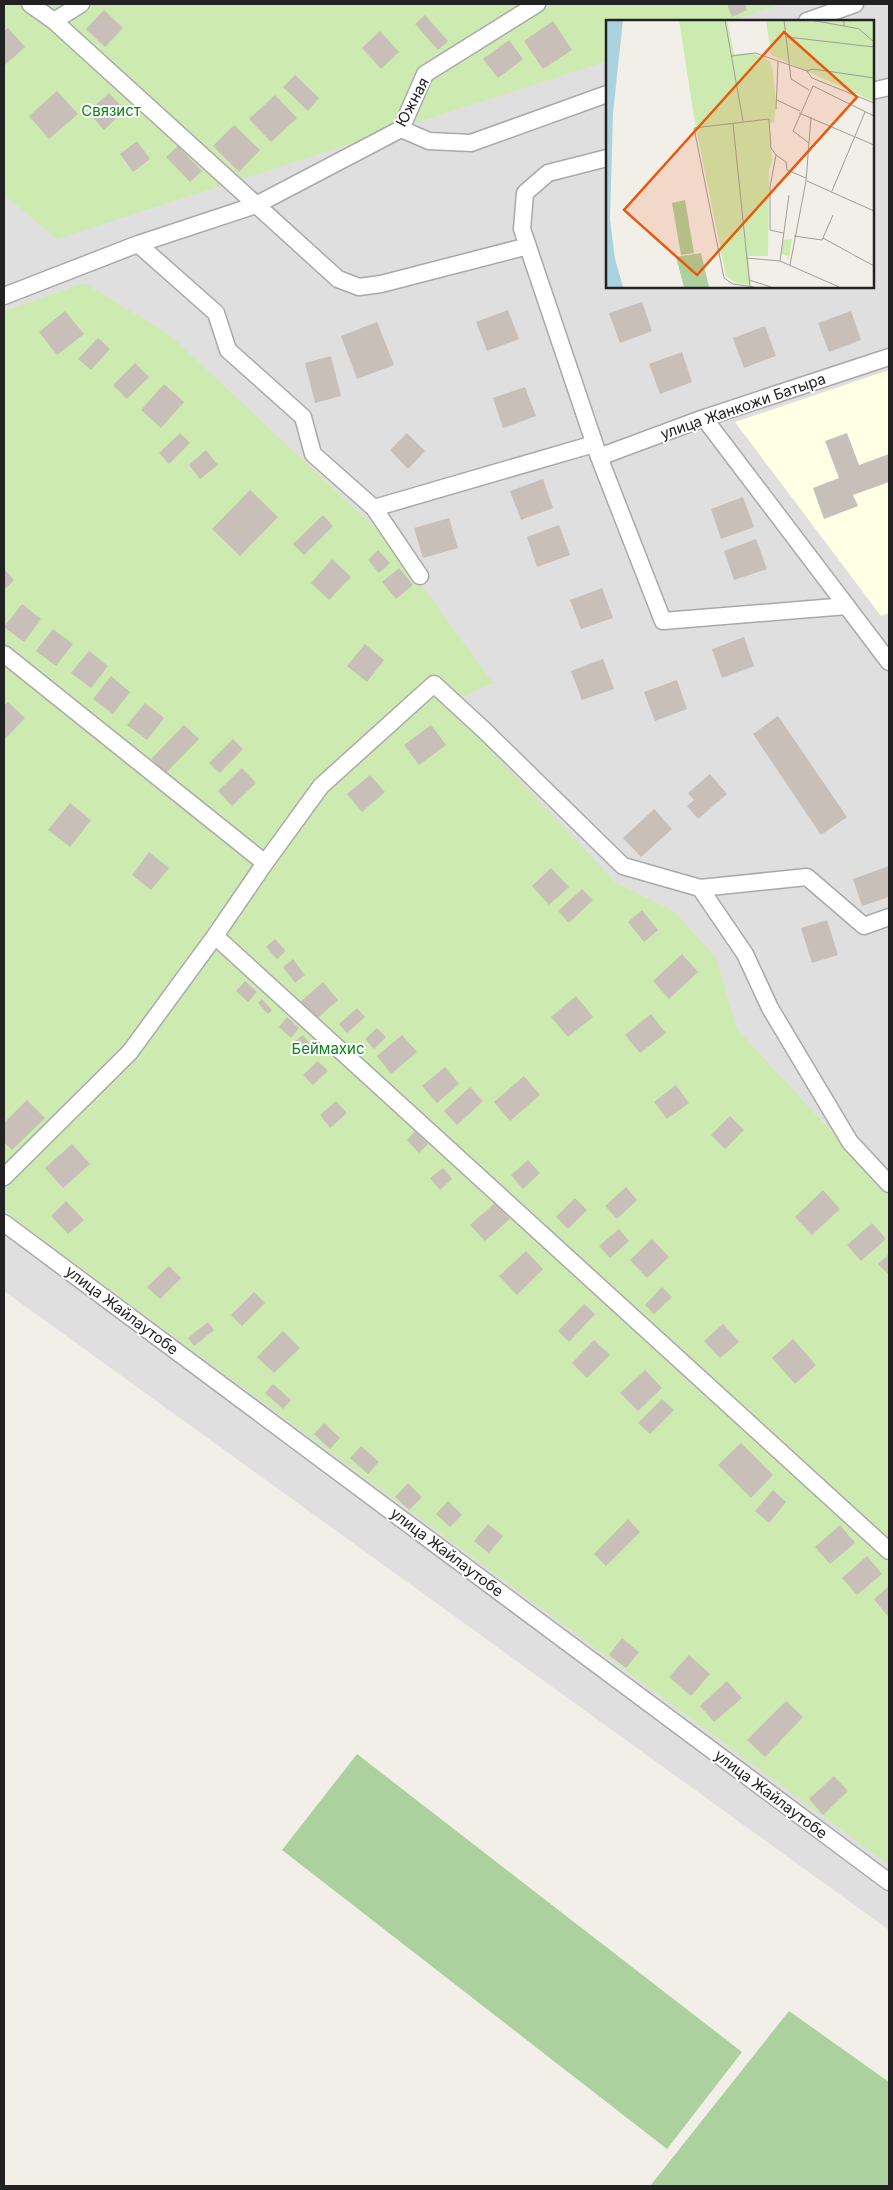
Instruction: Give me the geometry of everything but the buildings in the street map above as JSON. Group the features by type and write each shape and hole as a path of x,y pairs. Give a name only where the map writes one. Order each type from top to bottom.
{"street":[{"path":"30,4 54,21 338,279 359,287 381,284 528,246"},
{"path":"54,21 81,4"},
{"name":"Южная","path":"4,296 138,244 256,206 402,129 425,74 537,4"},
{"path":"810,20 855,4"},
{"path":"873,91 889,87"},
{"path":"402,129 429,141 471,143 606,94"},
{"path":"606,158 548,173 525,194 522,229 596,451 663,621 847,606"},
{"path":"138,244 216,313 228,350 303,417 313,454 374,508 420,576"},
{"name":"улица Жанкожи Батыра","path":"374,508 596,451 889,358"},
{"path":"704,418 889,662"},
{"path":"4,654 265,863"},
{"path":"4,1177 130,1052 321,786 434,684 485,731 623,866 700,888 807,877 864,926 889,917"},
{"path":"700,888 745,954 770,1008 850,1142 889,1184"},
{"path":"215,936 889,1551"},
{"name":"улица Жайлаутобе","path":"4,1222 889,1882"}],"shaded area":[{"path":"4,4 889,4 889,1930 4,1291"},
{"path":"889,370 889,613 881,616 735,422"}],"green space":[{"name":"Связист","path":"4,4 783,4 732,20 606,20 606,61 57,239 4,195"},
{"name":"Беймахис","path":"84,283 170,335 390,542 493,683 447,704 616,883 674,911 716,958 737,1029 889,1194 889,1865 4,1211 4,311"},
{"path":"357,1754 742,2052 667,2149 282,1850"},
{"path":"789,2011 889,2082 889,2186 650,2186"}]}
